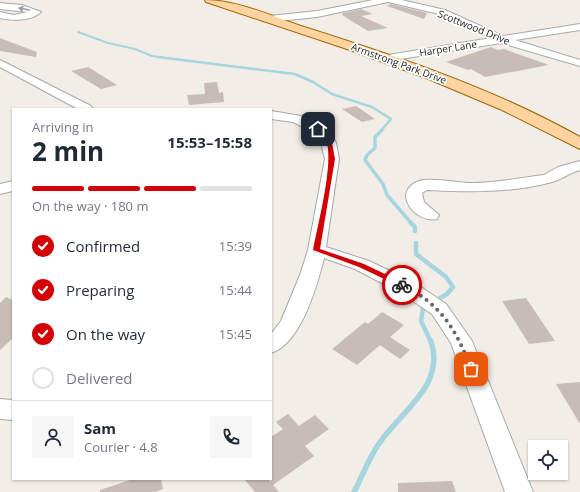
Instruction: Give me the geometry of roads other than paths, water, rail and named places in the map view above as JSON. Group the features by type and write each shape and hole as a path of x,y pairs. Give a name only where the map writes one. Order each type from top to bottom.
{"main road":[{"name":"Armstrong Park Drive","path":"210,0 388,58 491,98 543,123 580,144"}],"street":[{"path":"269,19 317,14 385,0"},
{"name":"Scottwood Drive","path":"391,0 442,12 502,40 580,63"},
{"path":"0,6 22,8 37,12 19,18 10,19 0,15"},
{"name":"Harper Lane","path":"388,58 580,27"},
{"path":"0,63 85,108"},
{"path":"272,115 296,119 308,124 326,136 331,151 331,168 316,250 302,297 290,324 278,340 272,344"},
{"path":"431,215 419,207 413,198 416,188 424,185 472,188 496,187 543,180 564,170 580,165"},
{"path":"0,189 12,186"},
{"path":"316,250 368,268 408,288 438,309 451,324 461,341 519,492"},
{"path":"0,409 12,410"}],"waterway":[{"path":"78,32 108,43 135,49 152,56 166,58"},
{"path":"158,57 166,58"},
{"path":"166,58 295,74 313,82 332,94 372,107 391,119 381,131"},
{"path":"381,131 375,137 375,148 367,155 365,160 383,184 387,195 412,224"},
{"path":"412,224 415,227 415,231"},
{"path":"416,243 416,254 446,277 453,287 447,294 440,298"},
{"path":"423,308 421,321 431,342"},
{"path":"354,492 378,445 418,398 426,385 432,372 434,357 431,341"}]}
